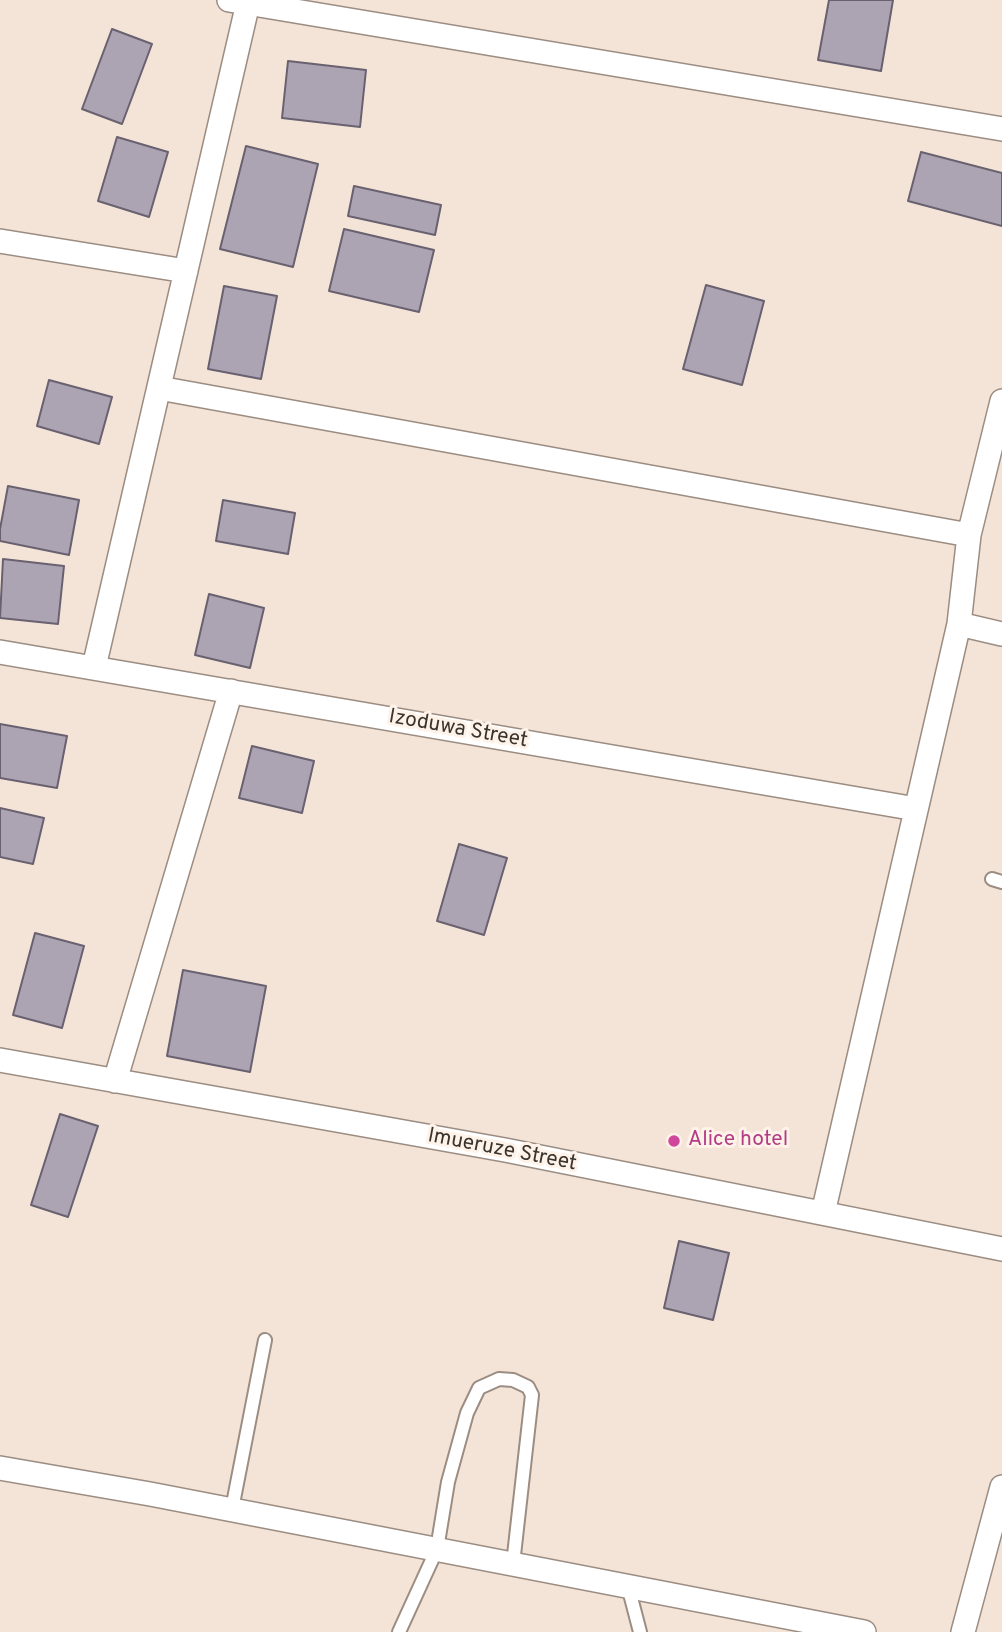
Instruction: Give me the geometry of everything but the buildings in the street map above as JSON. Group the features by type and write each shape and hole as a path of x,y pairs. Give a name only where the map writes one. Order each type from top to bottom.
{"street":[{"path":"94,667 186,271 238,2 1002,128"},
{"path":"0,241 186,271"},
{"path":"159,388 969,535"},
{"path":"823,1213 959,624 969,535 1002,401"},
{"path":"959,624 1002,634"},
{"name":"Izoduwa Street","path":"0,652 916,809"},
{"path":"116,1081 231,691"},
{"name":"Imueruze Street","path":"0,1060 505,1150 1002,1249"},
{"path":"0,1469 232,1509 864,1632"},
{"path":"962,1632 1002,1488"}],"lane":[{"path":"232,1509 265,1340"},
{"path":"399,1632 437,1549 448,1482 467,1413 479,1388 499,1379 513,1380 528,1387 532,1395 513,1564"},
{"path":"628,1586 640,1632"}],"place":[{"name":"Alice hotel","path":"674,1141"}]}
